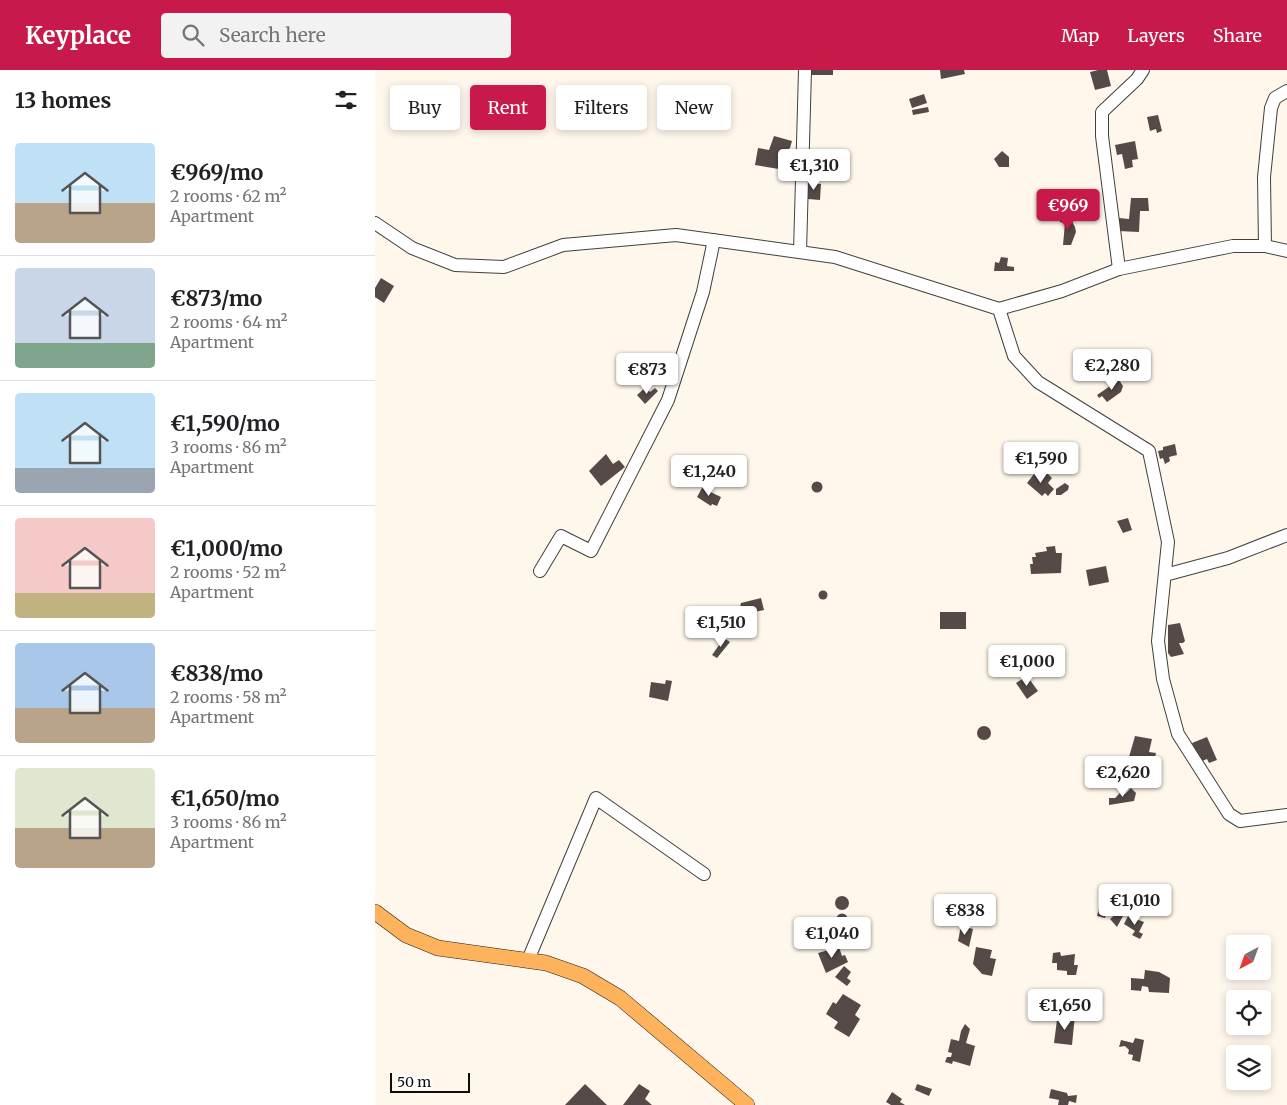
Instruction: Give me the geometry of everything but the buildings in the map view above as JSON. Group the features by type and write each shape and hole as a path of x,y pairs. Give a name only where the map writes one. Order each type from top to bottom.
{"main road":[{"path":"375,912 406,935 437,948 545,962 583,976 620,998 747,1105"}],"street":[{"path":"800,252 805,70"},
{"path":"1119,270 1102,136 1102,112 1137,79 1143,70"},
{"path":"1265,246 1264,176 1271,108 1275,98 1287,91"},
{"path":"375,223 411,248 455,265 504,267 563,244 676,235 835,257 999,308 1061,291 1119,270 1233,246 1265,246 1287,251"},
{"path":"540,571 561,536 591,551 599,536 668,400 703,292 714,240"},
{"path":"999,308 1014,356 1038,382 1149,451 1168,542 1158,641 1163,680 1178,734 1229,814 1241,821 1287,815"},
{"path":"1165,575 1228,558 1287,535"},
{"path":"528,960 596,798 704,874"}]}
